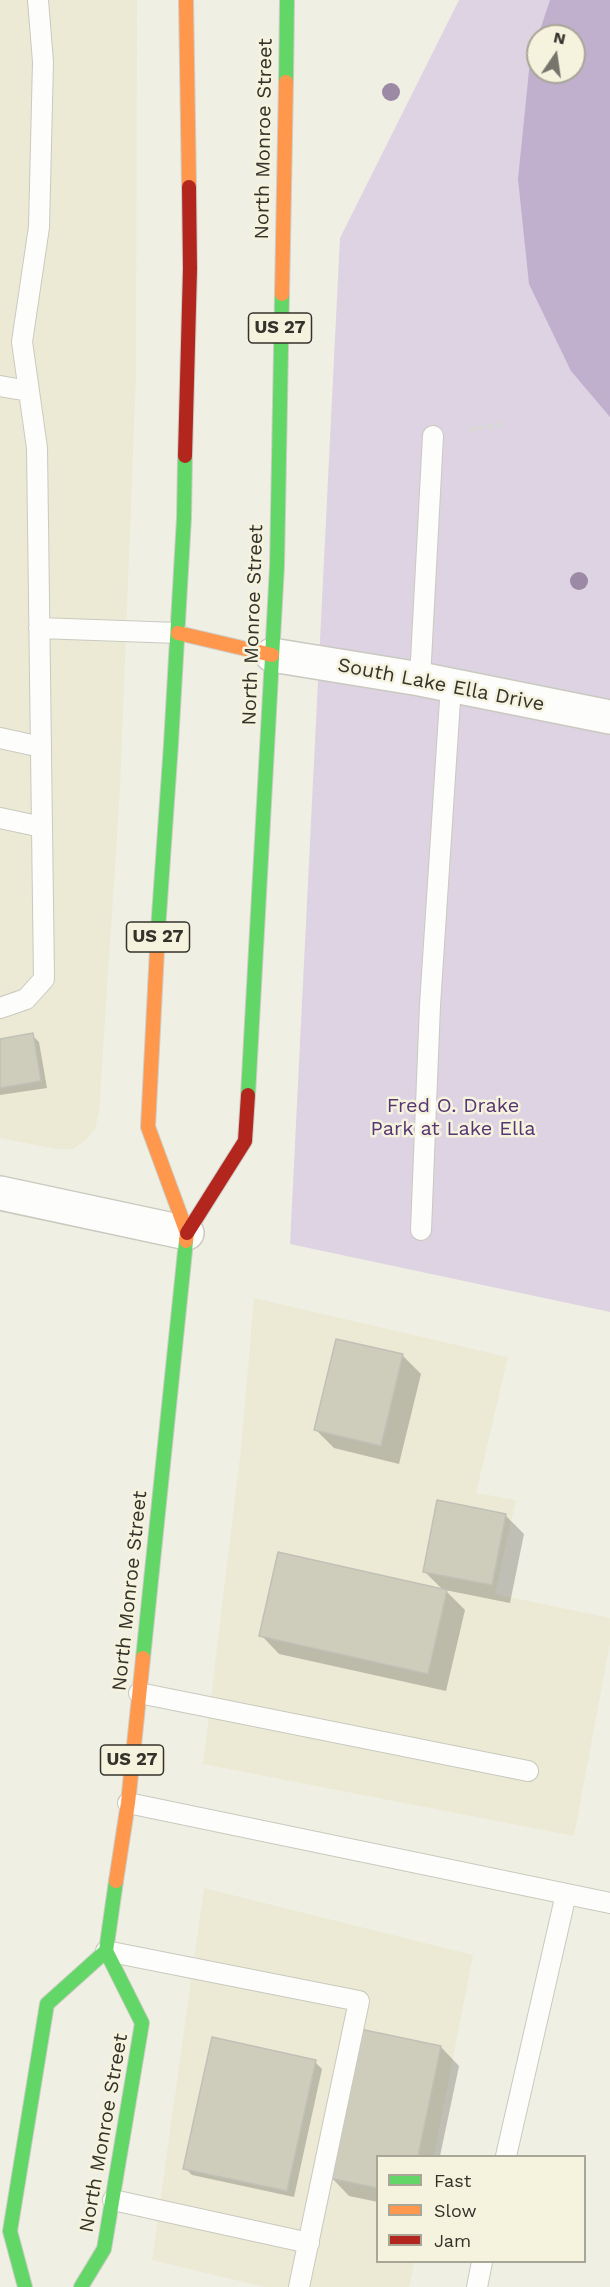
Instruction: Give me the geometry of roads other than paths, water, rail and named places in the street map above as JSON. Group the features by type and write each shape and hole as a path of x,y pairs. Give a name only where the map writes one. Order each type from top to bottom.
{"main road":[{"name":"North Monroe Street","path":"81,2287 104,2248 142,2024 106,1951 128,1803 187,1233 148,1127 155,967 184,518 190,269 186,0"},
{"name":"North Monroe Street","path":"187,1233 245,1141 277,566 287,0"},
{"path":"178,633 272,655"},
{"path":"25,2287 10,2231 47,2004 106,1951"}],"street":[{"name":"South Lake Ella Drive","path":"272,655 436,682 610,717"},
{"path":"0,1193 187,1233"}],"lane":[{"path":"0,1008 26,999 44,979 37,448 22,342 39,227 43,62 38,0"},
{"path":"0,386 29,391"},
{"path":"421,1230 430,1005 436,682 433,436"},
{"path":"39,628 178,633"},
{"path":"0,738 41,747"},
{"path":"0,818 42,827"},
{"path":"139,1693 528,1771"},
{"path":"128,1803 610,1903"},
{"path":"506,2155 566,1893"},
{"path":"106,1951 359,2001 299,2287"},
{"path":"113,2200 309,2243"},
{"path":"477,2287 482,2263"}],"park label":[{"name":"Fred O. Drake Park at Lake Ella","path":"453,1118"}]}
